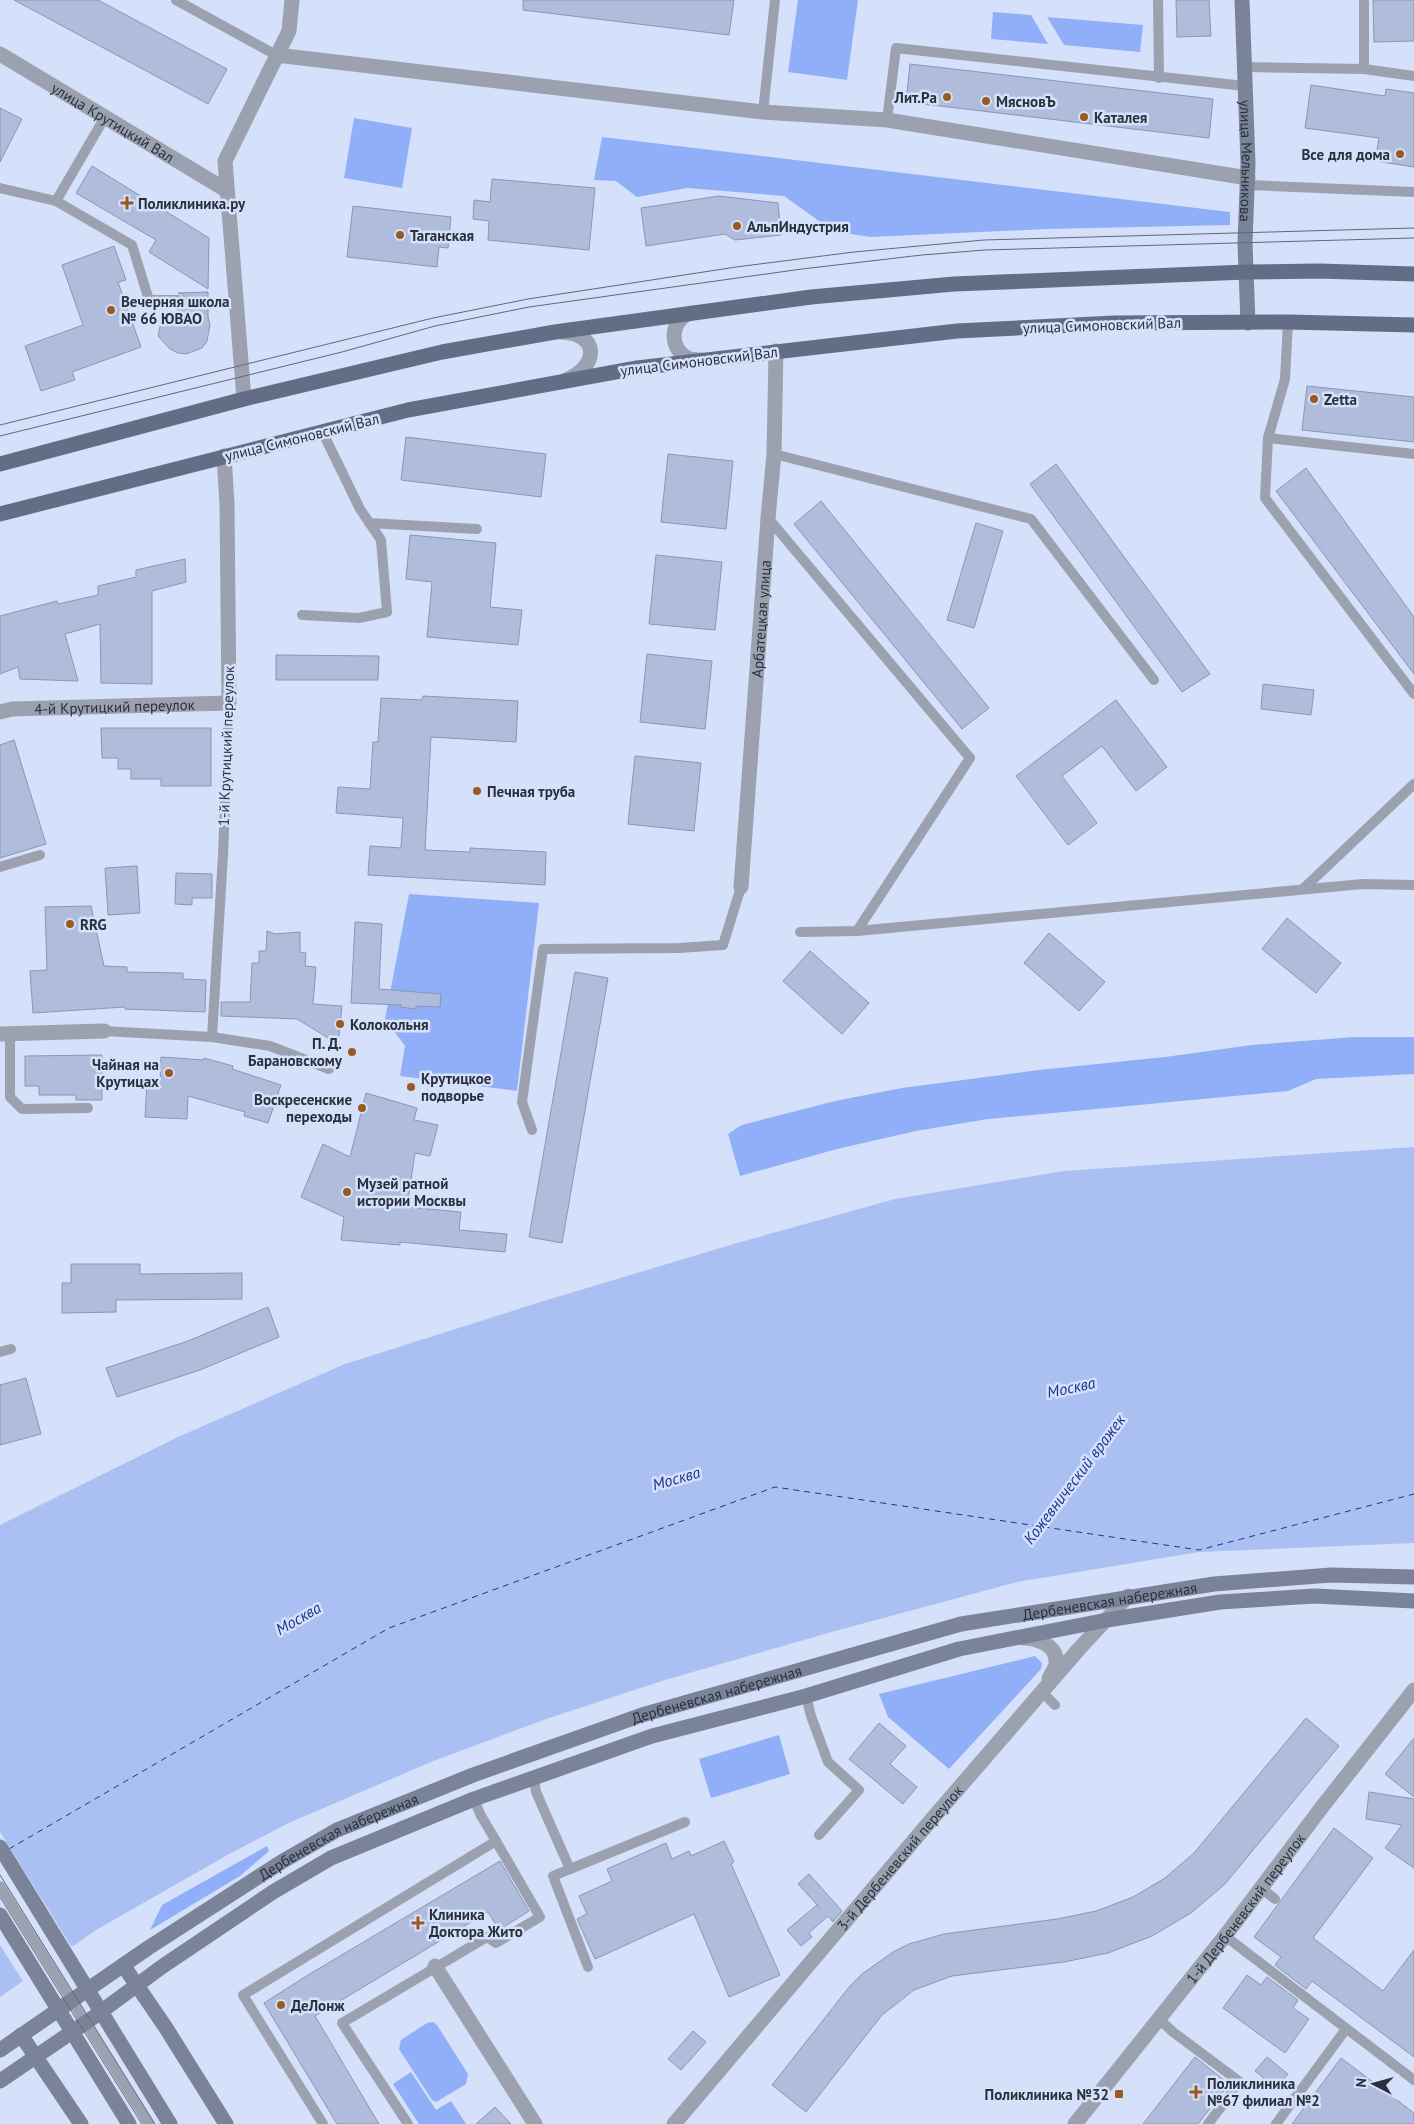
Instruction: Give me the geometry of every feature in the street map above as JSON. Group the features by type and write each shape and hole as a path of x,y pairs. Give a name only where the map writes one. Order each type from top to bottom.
{"main road":[{"name":"улица Мельникова","path":"1242,0 1248,181 1246,272 1248,323"},
{"path":"0,464 244,399 442,352 555,332 696,312 810,297 954,284 1246,272 1319,271 1414,274"},
{"name":"улица Симоновский Вал","path":"0,514 408,410 564,380 703,360 957,331 1114,323 1288,322 1414,325"},
{"name":"Дербеневская набережная","path":"0,2050 123,1965 282,1861 337,1830 472,1775 642,1715 961,1624 1128,1596 1214,1584 1312,1576 1414,1577"},
{"name":"Дербеневская набережная","path":"0,2081 92,2019 137,1984 273,1892 331,1858 474,1799 652,1736 806,1696 960,1649 1107,1620 1220,1602 1315,1596 1414,1601"},
{"path":"0,1847 170,2124"},
{"path":"0,1916 129,2124"},
{"path":"123,1965 176,2043 226,2124"},
{"path":"21,2036 81,2124"}],"street":[{"path":"244,399 225,161 288,31 292,0"},
{"name":"улица Крутицкий Вал","path":"0,54 226,190"},
{"path":"276,54 763,112 887,120 1248,181"},
{"path":"696,312 684,315 678,322 674,329 674,339 677,348 683,354 690,359 703,360"},
{"path":"555,332 569,332 578,336 586,341 590,350 590,361 585,368 576,375 564,380"},
{"name":"Арбатецкая улица","path":"741,887 774,454 776,351"},
{"name":"1-й Крутицкий переулок","path":"224,456 227,504 229,703"},
{"name":"4-й Крутицкий переулок","path":"0,712 12,709 229,703"},
{"path":"5,1034 104,1031"},
{"name":"3-й Дербеневский переулок","path":"674,2124 932,1819 1128,1596"},
{"path":"1018,1638 1032,1638 1043,1641 1054,1655 1056,1664 1042,1692"},
{"name":"1-й Дербеневский переулок","path":"1075,2124 1225,1936 1414,1690"},
{"path":"435,1966 535,2124"}],"lane":[{"path":"176,0 276,54"},
{"path":"763,112 775,0"},
{"path":"1158,0 1159,78"},
{"path":"1364,0 1364,69"},
{"path":"887,120 896,48 1245,86"},
{"path":"1244,67 1364,69 1414,76"},
{"path":"56,201 105,117"},
{"path":"1248,181 1414,192"},
{"path":"0,188 56,201 132,245 149,300 178,300"},
{"path":"1288,322 1285,378 1268,438 1265,498 1414,694"},
{"path":"302,616 359,618 387,612 381,540 360,509 322,431"},
{"path":"1268,438 1414,454"},
{"path":"774,454 1031,519 1154,680"},
{"path":"768,518 970,758 857,930"},
{"path":"369,523 477,529"},
{"name":"1-й Крутицкий переулок","path":"212,1037 223,855 229,703"},
{"path":"1303,889 1414,784"},
{"path":"0,867 40,855"},
{"path":"800,932 857,930 1363,884 1414,885"},
{"path":"532,1130 522,1102 544,949 679,948 723,945 741,887"},
{"path":"104,1031 212,1037 270,1046 329,1069"},
{"path":"5,1034 10,1097 22,1109 88,1108"},
{"path":"0,1352 11,1349"},
{"path":"1042,1692 1055,1705"},
{"path":"806,1696 811,1716 828,1762 859,1790 819,1835"},
{"path":"534,1778 536,1792 570,1869"},
{"path":"408,2124 342,2022 486,1937 496,1942 540,1917 480,1814 474,1799"},
{"path":"588,1967 553,1876 685,1822"},
{"path":"323,2124 242,1995 496,1841"},
{"path":"0,1886 149,2124"},
{"path":"1261,1888 1275,1899"},
{"path":"1225,1936 1414,2080"},
{"path":"1158,2018 1173,2032 1240,2082 1208,2124"},
{"path":"1276,2124 1346,2029"}],"shaded area":[{"path":"798,0 858,0 847,80 788,72"},
{"path":"993,12 1031,15 1048,44 991,39"},
{"path":"1047,17 1143,25 1140,52 1064,45"},
{"path":"354,118 412,128 402,188 344,178"},
{"path":"602,137 1230,212 1230,225 1047,229 870,237 833,231 784,196 687,188 637,197 616,181 594,180"},
{"path":"409,894 539,903 517,1091 400,1076 405,1046 385,1019"},
{"path":"1354,1037 1414,1037 1414,1074 1316,1079 1288,1091 988,1119 916,1131 837,1149 740,1176 728,1134 742,1125 835,1101 902,1088 1252,1045"},
{"path":"1035,1656 1042,1663 1041,1669 949,1769 888,1717 879,1694"},
{"path":"779,1735 790,1774 711,1798 699,1759"},
{"path":"267,1846 269,1851 240,1876 150,1930 162,1905"},
{"path":"433,2022 437,2025 468,2074 466,2084 436,2102 432,2100 399,2049 401,2040 427,2023"},
{"path":"411,2072 436,2110 451,2101 466,2124 419,2124 393,2084"}],"water":[{"path":"1414,1147 1414,1543 1199,1552 1017,1582 835,1631 665,1680 546,1719 431,1762 291,1822 231,1853 96,1930 0,1997 0,1525 178,1437 345,1364 547,1300 737,1243 895,1199 1064,1171"}],"pier":[{"path":"0,1832 73,1949 24,1983 0,1945"}],"building":[{"path":"14,0 98,0 227,69 208,104"},
{"path":"523,0 734,0 729,35 523,10"},
{"path":"1176,0 1209,0 1211,36 1177,37"},
{"path":"1373,0 1414,0 1414,41 1374,42"},
{"path":"910,64 1213,99 1209,138 906,102"},
{"path":"1311,85 1385,96 1386,89 1414,93 1414,167 1375,161 1379,138 1305,128"},
{"path":"0,108 22,119 0,162"},
{"path":"92,166 209,238 208,289 149,252 156,240 76,193"},
{"path":"492,179 595,188 589,250 488,240 489,221 473,219 474,200 490,202"},
{"path":"719,196 778,203 781,235 735,240 725,234 646,246 641,208"},
{"name":"Таганская","path":"353,206 451,217 448,248 439,247 437,267 347,257"},
{"name":"Вечерняя школа № 66 ЮВАО","path":"114,246 126,280 118,282 141,347 72,372 75,380 41,391 25,346 83,325 62,265"},
{"path":"208,292 208,317 210,325 207,341 202,348 186,354 170,349 158,336 162,318 178,318 178,307 184,304 185,300 182,294 178,293"},
{"path":"1307,386 1414,397 1414,442 1302,430"},
{"path":"406,437 546,454 541,497 401,480"},
{"path":"668,454 733,461 726,529 661,522"},
{"path":"1056,464 1210,674 1182,692 1030,484"},
{"path":"1306,468 1414,617 1414,674 1276,491"},
{"path":"821,501 989,708 962,729 794,524"},
{"path":"976,523 1003,531 974,628 947,620"},
{"path":"410,535 496,543 490,607 522,610 518,645 427,637 432,582 406,579"},
{"path":"656,555 722,562 715,630 649,624"},
{"path":"185,559 186,582 152,591 152,684 101,683 100,624 65,634 78,681 20,679 18,667 0,674 0,616 57,601 58,604 98,595 98,586 136,577 136,570"},
{"path":"647,654 712,661 705,729 640,722"},
{"path":"276,655 379,656 378,680 276,680"},
{"path":"1263,684 1314,690 1311,715 1261,709"},
{"path":"423,696 518,701 516,742 431,737 425,850 470,852 470,848 546,852 545,885 368,875 370,846 401,848 403,818 336,813 338,787 370,789 373,742 378,742 381,698 422,700"},
{"path":"1116,700 1167,767 1136,791 1102,746 1062,776 1097,823 1068,845 1016,776"},
{"path":"101,728 211,728 211,786 161,786 161,779 131,779 131,769 118,769 118,758 102,758"},
{"path":"14,740 46,844 0,858 0,745"},
{"path":"635,756 701,763 694,831 628,824"},
{"path":"137,866 140,913 108,915 105,868"},
{"path":"176,873 212,874 212,898 192,898 192,905 175,904"},
{"path":"91,906 104,966 127,967 127,972 183,973 183,979 206,980 205,1012 125,1009 125,1007 33,1013 30,971 47,970 45,907"},
{"path":"1287,918 1341,963 1316,993 1262,949"},
{"path":"355,922 382,924 379,989 441,994 440,1007 416,1006 416,1009 400,1007 401,1005 351,1003"},
{"path":"267,931 275,934 300,932 300,952 306,953 305,966 316,967 313,1004 342,1006 338,1044 297,1019 221,1016 221,1002 250,1002 252,963 259,963 259,951 266,951"},
{"path":"1049,933 1105,982 1079,1011 1024,963"},
{"path":"810,951 869,1003 842,1034 783,981"},
{"path":"575,972 608,978 562,1243 529,1237"},
{"path":"102,1055 102,1100 76,1100 76,1095 39,1095 39,1086 25,1086 25,1056"},
{"path":"161,1057 204,1060 204,1058 233,1066 232,1069 281,1085 268,1123 244,1116 245,1112 188,1096 187,1119 145,1117 147,1082 160,1082"},
{"path":"366,1093 417,1108 414,1120 438,1125 430,1156 415,1153 407,1207 461,1212 459,1230 507,1234 505,1252 400,1242 400,1245 341,1240 344,1217 301,1197 323,1144 350,1157"},
{"path":"71,1264 140,1264 140,1274 242,1273 242,1299 116,1300 116,1312 62,1313 62,1283 71,1283"},
{"path":"268,1307 279,1337 200,1370 117,1397 106,1368 188,1341"},
{"path":"26,1378 41,1434 0,1445 0,1385"},
{"path":"1306,1718 1339,1746 1225,1884 1191,1913 1152,1936 1108,1953 1064,1962 952,1976 914,1990 882,2015 806,2112 772,2085 850,1986 862,1974 893,1952 909,1944 944,1934 1057,1919 1096,1911 1133,1897 1165,1878 1194,1853"},
{"path":"879,1723 906,1746 890,1764 917,1787 903,1804 849,1759"},
{"path":"1414,1738 1414,1797 1385,1774"},
{"path":"1369,1792 1414,1799 1414,1868 1385,1848 1402,1825 1366,1819"},
{"path":"1334,1828 1373,1858 1313,1938 1383,1991 1414,1950 1414,2057 1312,1981 1306,1989 1275,1965 1281,1957 1254,1937"},
{"path":"724,1841 734,1862 731,1864 780,1975 729,1997 694,1914 595,1959 577,1919 587,1914 579,1896 612,1881 607,1869 666,1843 672,1859 689,1851 691,1856"},
{"path":"500,1861 529,1911 499,1930 488,1912 315,2016 379,2124 337,2124 264,2003"},
{"path":"809,1874 842,1911 833,1922 828,1916 809,1933 812,1937 801,1946 787,1930 817,1905 821,1909 798,1884"},
{"path":"1247,1975 1261,1985 1267,1977 1298,2000 1293,2008 1309,2019 1285,2053 1223,2008"},
{"path":"693,2031 706,2042 681,2070 668,2059"},
{"name":"Поликлиника №67 филиал №2","path":"1195,2057 1229,2084 1198,2124 1143,2124"},
{"path":"1267,2057 1288,2074 1276,2088 1255,2071"},
{"path":"1341,2058 1414,2113 1414,2124 1292,2124"},
{"path":"495,2107 511,2124 476,2124"}],"ferry route":[{"path":"9,1849 389,1628 775,1487 1199,1550 1414,1494"}],"tram line":[{"path":"0,425 433,318 528,299 736,267 854,252 984,240 1414,228"},
{"path":"0,436 342,352 435,326 529,307 802,269 922,255 985,250 1414,238"},
{"path":"0,1875 155,2124"},
{"path":"0,1897 142,2124"}],"place":[{"name":"Лит.Рa","path":"947,97"},
{"name":"МясновЪ","path":"986,101"},
{"name":"Каталея","path":"1084,117"},
{"name":"Все для дома","path":"1400,154"},
{"name":"Поликлиника.ру","path":"127,203"},
{"name":"АльпИндустрия","path":"737,226"},
{"name":"Таганская","path":"400,235"},
{"name":"Вечерняя школа № 66 ЮВАО","path":"111,310"},
{"name":"Zetta","path":"1314,399"},
{"name":"Печная труба","path":"477,791"},
{"name":"RRG","path":"70,924"},
{"name":"Колокольня","path":"340,1024"},
{"name":"П. Д. Барановскому","path":"352,1052"},
{"name":"Чайная на Крутицах","path":"169,1073"},
{"name":"Крутицкое подворье","path":"411,1087"},
{"name":"Воскресенские переходы","path":"362,1108"},
{"name":"Музей ратной истории Москвы","path":"347,1192"},
{"name":"Клиника Доктора Жито","path":"418,1923"},
{"name":"ДеЛонж","path":"281,2005"},
{"name":"Поликлиника №67 филиал №2","path":"1196,2092"},
{"name":"Поликлиника №32","path":"1119,2094"}],"water label":[{"name":"Москва","path":"1071,1387"},
{"name":"Москва","path":"676,1478"},
{"name":"Кожевнический вражек","path":"1074,1479"},
{"name":"Москва","path":"298,1618"}]}
